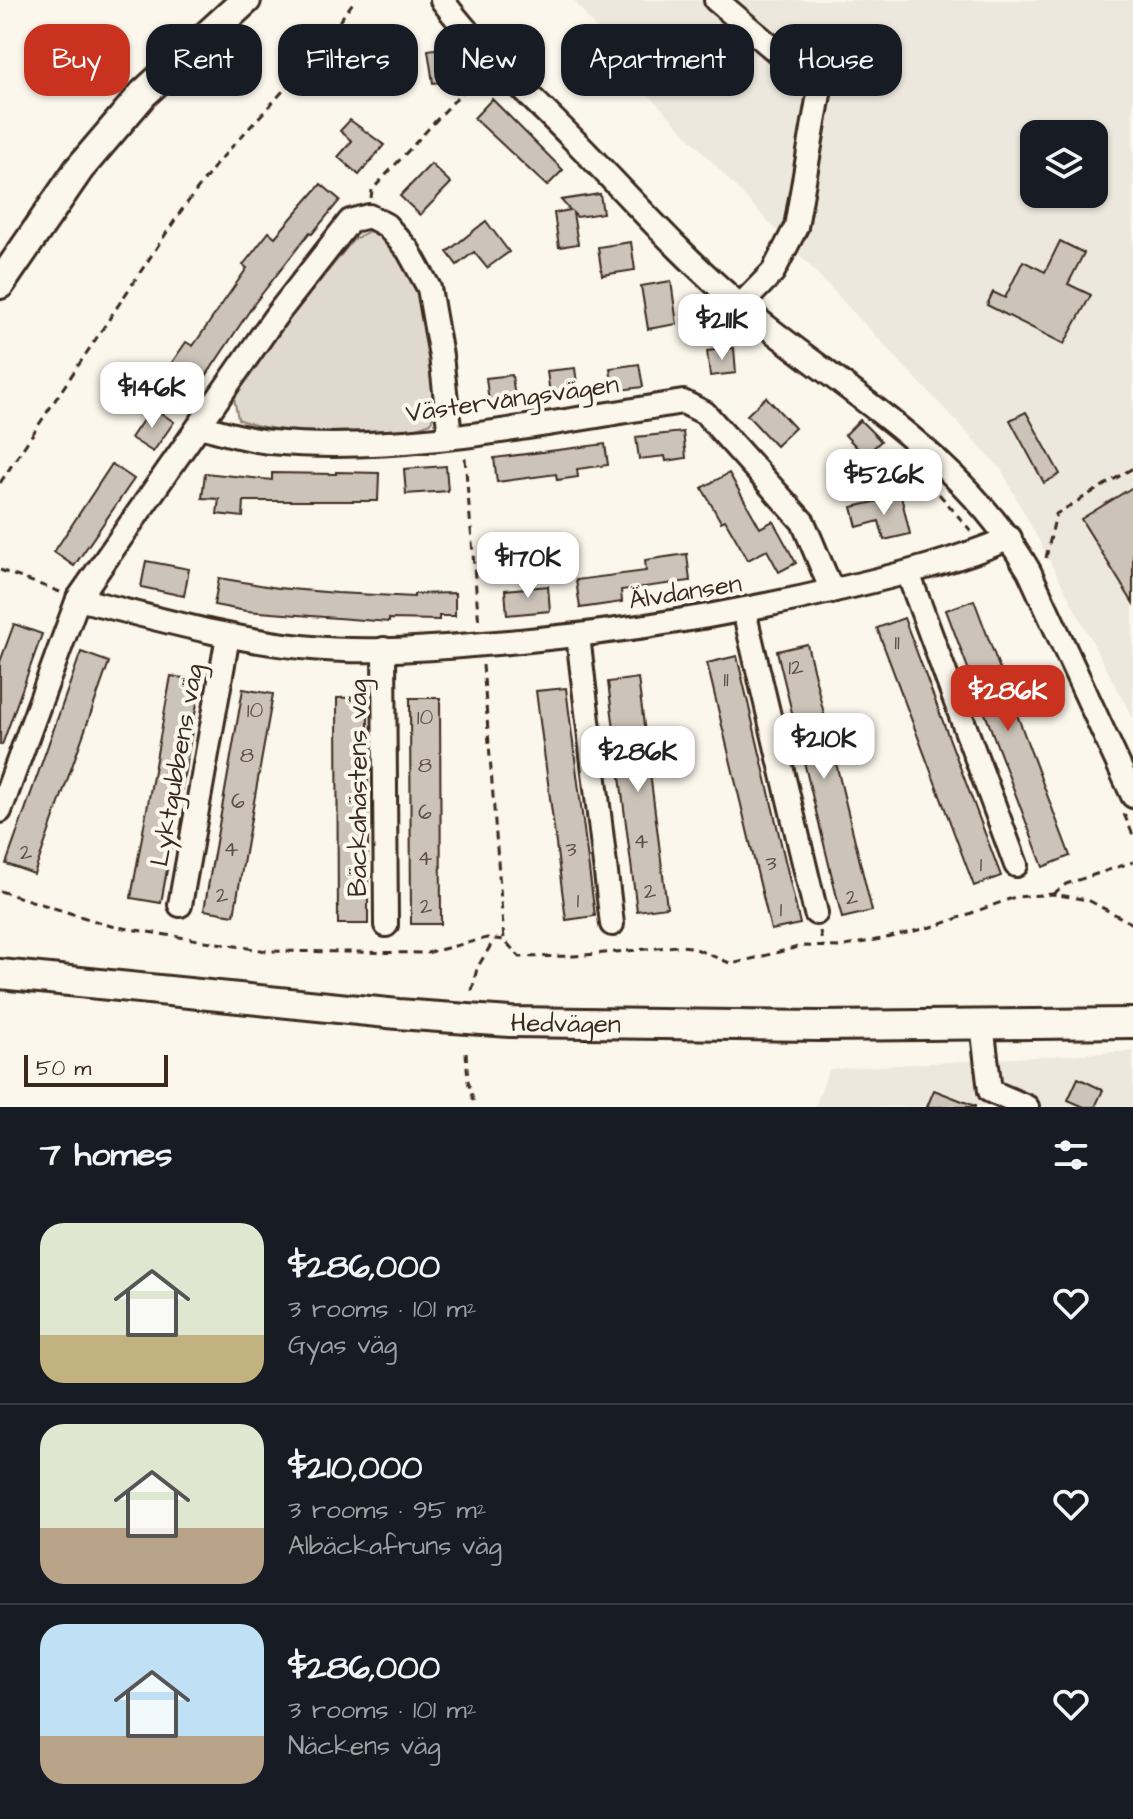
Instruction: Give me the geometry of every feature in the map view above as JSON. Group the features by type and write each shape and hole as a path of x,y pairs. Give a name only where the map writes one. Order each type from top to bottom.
{"main road":[{"path":"0,284 79,169 143,94 246,0"},
{"name":"Hedvägen","path":"0,974 398,1014 510,1022 820,1026 1133,1023"}],"street":[{"path":"442,0 464,24"},
{"path":"716,0 820,88 796,227 773,272 741,305"},
{"path":"532,96 713,283 935,458 971,492 1010,538 1029,571 1126,801"},
{"path":"0,811 78,599 275,317 350,221 369,216 386,225 408,250 429,288 456,435"},
{"name":"Västervångsvägen","path":"200,426 269,442 363,445 456,435 683,402 705,413 803,522 832,591"},
{"name":"Älvdansen","path":"78,599 228,636 304,647 384,649 481,644 578,636 744,611 908,573 1010,538"},
{"path":"908,573 1016,865"},
{"path":"744,611 816,913"},
{"name":"Lyktgubbens väg","path":"180,905 228,636"},
{"path":"578,636 612,924"},
{"name":"Bäckahästens väg","path":"384,649 386,925"},
{"path":"982,1024 990,1091 1027,1107"}],"path":[{"path":"0,483 181,211 218,162 306,66 355,0"},
{"path":"369,216 372,190 458,96"},
{"path":"456,435 481,644 504,940 520,957 574,956 678,946 691,947 732,964 802,946 840,947 886,938 939,925 1015,897 1053,894 1088,900 1133,924"},
{"path":"1029,571 1046,559 1056,514 1133,468"},
{"path":"938,492 987,548"},
{"path":"0,570 78,599"},
{"path":"1126,801 1133,835"},
{"path":"1053,894 1066,884 1133,862"},
{"path":"0,891 111,926 267,951 427,953 487,938 504,940"},
{"path":"472,991 477,968 494,939"},
{"path":"466,1052 468,1081 475,1107"}],"shaded area":[{"path":"574,0 1133,0 1133,719 1001,469 650,96 754,96 754,24 592,24"},
{"path":"369,231 389,242 408,269 422,303 437,401 431,423 414,429 324,432 277,429 238,419 234,398 290,318 353,240"},
{"path":"1133,1051 1133,1107 815,1107 829,1069"}],"building":[{"path":"434,49 434,83 433,83 428,50"},
{"path":"492,99 563,170 547,186 474,118"},
{"path":"350,120 384,145 359,175 338,157 352,141 340,131"},
{"path":"431,164 451,183 420,215 400,196"},
{"path":"321,184 340,200 312,234 310,232 254,304 192,397 162,377 186,342 193,346 247,268 243,265 269,232 275,237"},
{"path":"600,194 603,213 577,217 573,213 578,244 559,247 554,213 570,210 561,200"},
{"path":"486,221 509,252 487,268 474,252 457,265 447,252"},
{"path":"1060,241 1084,253 1068,284 1091,295 1064,344 987,305 993,292 1005,298 1023,261 1045,272"},
{"path":"631,242 635,270 602,275 598,247"},
{"path":"671,281 677,324 648,329 641,286"},
{"path":"734,348 736,373 710,376 707,351"},
{"path":"639,364 643,387 613,391 610,368"},
{"path":"575,368 578,392 550,395 547,371"},
{"path":"512,375 515,399 489,402 486,378"},
{"path":"766,397 795,428 776,446 747,415"},
{"path":"152,407 174,422 153,452 131,438"},
{"path":"1026,412 1060,474 1044,483 1010,420"},
{"path":"860,420 881,441 865,456 845,435"},
{"path":"683,432 686,458 666,461 665,456 639,459 636,437"},
{"path":"605,444 608,465 577,469 578,477 557,480 556,474 497,482 494,458"},
{"path":"112,464 134,479 74,566 54,552"},
{"path":"446,466 448,491 406,494 404,469"},
{"path":"205,473 272,480 272,473 379,473 378,501 244,501 243,517 217,514 219,499 202,498"},
{"path":"729,473 760,528 773,521 796,563 779,572 767,550 748,560 702,488"},
{"path":"1133,487 1133,603 1081,519"},
{"path":"901,496 910,534 884,540 879,521 857,527 852,507"},
{"path":"687,554 690,581 621,590 622,602 580,608 576,580 646,571 645,560"},
{"path":"146,561 189,569 184,596 141,587"},
{"path":"219,578 278,588 337,593 414,597 414,594 455,593 455,616 439,616 439,620 389,619 389,622 246,611 214,605"},
{"path":"548,586 550,611 507,615 505,590"},
{"path":"974,600 1070,856 1043,867 946,610"},
{"path":"904,618 1001,876 974,886 877,628"},
{"path":"14,624 42,634 0,745 0,662"},
{"path":"807,644 872,911 842,918 777,651"},
{"path":"81,652 109,662 34,874 6,864"},
{"path":"737,656 800,924 771,930 707,663"},
{"path":"171,676 201,681 161,903 131,898"},
{"path":"638,678 667,907 637,911 608,682"},
{"path":"566,688 595,916 566,920 536,691"},
{"path":"243,689 273,694 234,915 204,910"},
{"path":"368,697 368,924 338,924 337,698"},
{"path":"410,698 440,698 441,924 411,924"},
{"path":"1078,1078 1103,1090 1095,1107 1084,1107 1068,1100"},
{"path":"934,1090 975,1106 975,1107 927,1107"}]}
